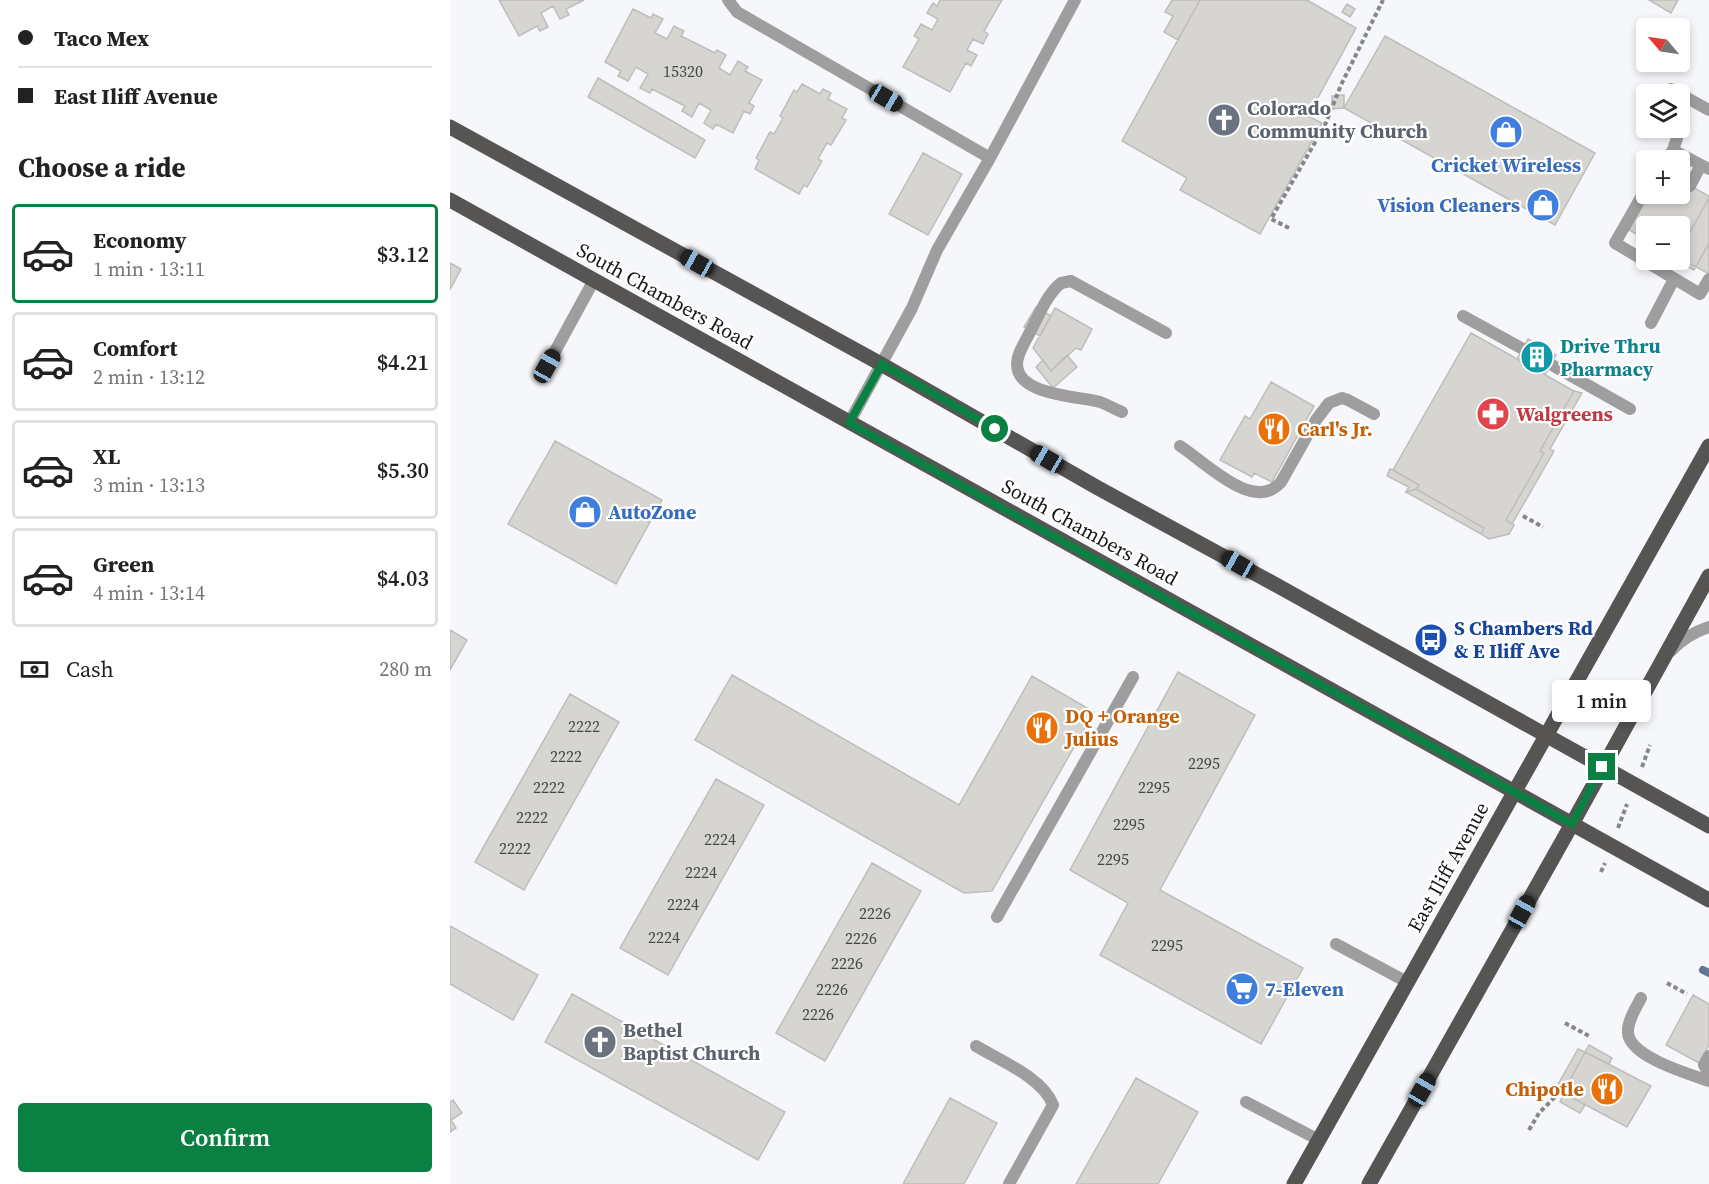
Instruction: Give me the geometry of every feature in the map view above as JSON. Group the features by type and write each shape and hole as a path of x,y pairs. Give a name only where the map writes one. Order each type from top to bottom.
{"main road":[{"path":"450,127 882,364 1098,488 1709,826"},
{"name":"South Chambers Road","path":"450,200 1709,900"},
{"name":"East Iliff Avenue","path":"1294,1184 1709,446"},
{"path":"1369,1184 1709,576"}],"lane":[{"path":"728,0 737,12 990,158"},
{"path":"849,423 912,308 937,250 990,158 1074,0"},
{"path":"1690,100 1709,110"},
{"path":"1673,150 1677,138"},
{"path":"1690,159 1705,167 1690,186"},
{"path":"1636,255 1615,243 1637,204"},
{"path":"1661,270 1704,297 1709,279"},
{"path":"1651,323 1674,279"},
{"path":"547,366 594,280"},
{"path":"1122,412 1100,402 1038,389 1020,375 1017,366 1019,354 1049,297 1061,283 1071,281 1166,333"},
{"path":"1463,316 1523,349"},
{"path":"1552,365 1630,409"},
{"path":"1180,446 1232,483 1251,491 1262,492 1277,487 1281,482 1316,420 1329,403 1342,398 1374,414"},
{"path":"1663,658 1679,642 1709,627"},
{"path":"997,917 1133,677"},
{"path":"1336,944 1407,982"},
{"path":"1641,998 1629,1026 1628,1033 1633,1045 1659,1061 1709,1081"},
{"path":"976,1046 1036,1081 1049,1095 1053,1105 1009,1184"},
{"path":"1709,1056 1704,1065 1709,1074"},
{"path":"1246,1102 1319,1140"}],"path":[{"path":"1289,228 1271,219 1324,125 1341,84 1383,0"},
{"path":"1523,516 1544,527"},
{"path":"1601,872 1650,745"},
{"path":"1667,983 1687,994"},
{"path":"1565,1023 1589,1036"},
{"path":"1529,1130 1539,1113 1558,1094"}],"building":[{"path":"499,0 584,0 566,9 569,15 560,19 553,6 541,13 548,27 540,31 537,26 519,36"},
{"path":"940,0 1002,0 984,31 988,34 983,44 973,39 967,50 977,55 971,66 966,63 950,92 903,67 919,39 914,36 921,24 932,30 938,19 927,13 933,3 937,6"},
{"path":"1172,0 1200,0 1178,40 1164,32 1173,16 1165,12"},
{"name":"Colorado Community Church","path":"1200,0 1307,0 1356,28 1308,116 1322,123 1260,234 1180,190 1187,178 1122,141"},
{"path":"1649,0 1678,0 1671,13"},
{"path":"1347,4 1355,9 1350,17 1342,12"},
{"path":"633,9 651,18 653,14 663,19 655,33 667,39 674,26 684,31 681,36 715,53 717,50 726,55 719,68 730,75 738,61 748,67 745,71 762,80 749,103 754,106 750,114 744,111 733,133 716,124 713,129 704,123 711,110 699,103 692,117 682,111 685,106 652,89 650,93 640,88 648,74 636,67 628,81 618,76 621,71 605,62"},
{"path":"1385,36 1595,153 1555,225 1344,108"},
{"path":"598,78 705,140 695,158 588,97"},
{"path":"802,84 820,94 823,89 831,93 828,99 847,109 842,118 846,120 831,145 827,143 818,159 822,161 807,187 804,185 799,194 755,169 759,160 756,158 770,132 774,134 783,118 780,116 794,90 797,92"},
{"path":"1344,95 1344,108 1332,109 1332,96"},
{"path":"923,153 962,174 928,235 889,214"},
{"path":"1690,186 1709,196 1709,274 1690,264 1690,216 1637,216 1643,204 1690,204"},
{"path":"1708,200 1709,243 1694,270 1690,268 1690,232"},
{"path":"1636,217 1636,234 1629,230"},
{"path":"450,263 461,269 450,290"},
{"path":"1036,307 1051,316 1040,336 1024,327"},
{"path":"1055,308 1092,329 1081,350 1076,348 1051,371 1033,348"},
{"name":"Walgreens","path":"1471,333 1574,391 1540,451 1544,453 1506,520 1514,525 1509,534 1489,539 1481,534 1484,528 1416,489 1419,485 1393,470"},
{"name":"Drive Thru Pharmacy","path":"1528,339 1556,355 1545,375 1517,359"},
{"path":"1067,355 1077,367 1053,388 1036,367 1043,360 1051,371"},
{"path":"1271,382 1314,406 1272,482 1254,473 1252,477 1220,460 1245,416 1250,419"},
{"path":"1574,391 1582,393 1550,449 1554,451 1512,524 1506,520 1544,453 1540,451"},
{"name":"AutoZone","path":"555,441 662,500 616,584 508,524"},
{"path":"1390,469 1419,485 1416,489 1406,492 1409,487 1387,476"},
{"path":"1416,489 1484,528 1481,534 1406,492"},
{"path":"450,630 467,640 450,670"},
{"path":"1178,672 1255,715 1160,890 1303,968 1261,1044 1100,955 1128,903 1070,870"},
{"path":"732,675 959,805 1032,676 1094,712 992,891 964,893 695,740"},
{"path":"570,694 619,722 524,890 475,862"},
{"path":"716,779 764,805 668,975 620,948"},
{"path":"872,863 921,891 825,1061 776,1033"},
{"path":"450,926 538,975 513,1020 450,984"},
{"path":"572,994 785,1112 758,1160 545,1042"},
{"path":"1693,995 1709,1004 1709,1045 1699,1063 1666,1045"},
{"path":"1589,1045 1612,1058 1609,1064 1585,1052"},
{"path":"1578,1049 1585,1052 1563,1093 1556,1088"},
{"name":"Chipotle","path":"1585,1052 1651,1086 1627,1127 1563,1093"},
{"path":"1136,1078 1198,1112 1158,1184 1076,1184"},
{"path":"1564,1093 1585,1105 1580,1113 1560,1102"},
{"path":"950,1098 997,1123 964,1184 903,1184"},
{"path":"453,1100 462,1113 451,1120 456,1128 450,1132 450,1102"}],"waterway":[{"path":"1703,970 1709,973"}],"place":[{"name":"Colorado Community Church","path":"1224,120"},
{"name":"Cricket Wireless","path":"1506,132"},
{"name":"Vision Cleaners","path":"1543,205"},
{"name":"Drive Thru Pharmacy","path":"1537,357"},
{"name":"Walgreens","path":"1493,414"},
{"name":"Carl's Jr.","path":"1274,429"},
{"name":"AutoZone","path":"585,512"},
{"name":"S Chambers Rd & E Iliff Ave","path":"1431,640"},
{"name":"DQ + Orange Julius","path":"1042,728"},
{"name":"7-Eleven","path":"1242,989"},
{"name":"Bethel Baptist Church","path":"600,1042"},
{"name":"Chipotle","path":"1607,1089"}],"route":[{"path":"995,429 882,364 849,423 1572,824 1602,767"}]}
